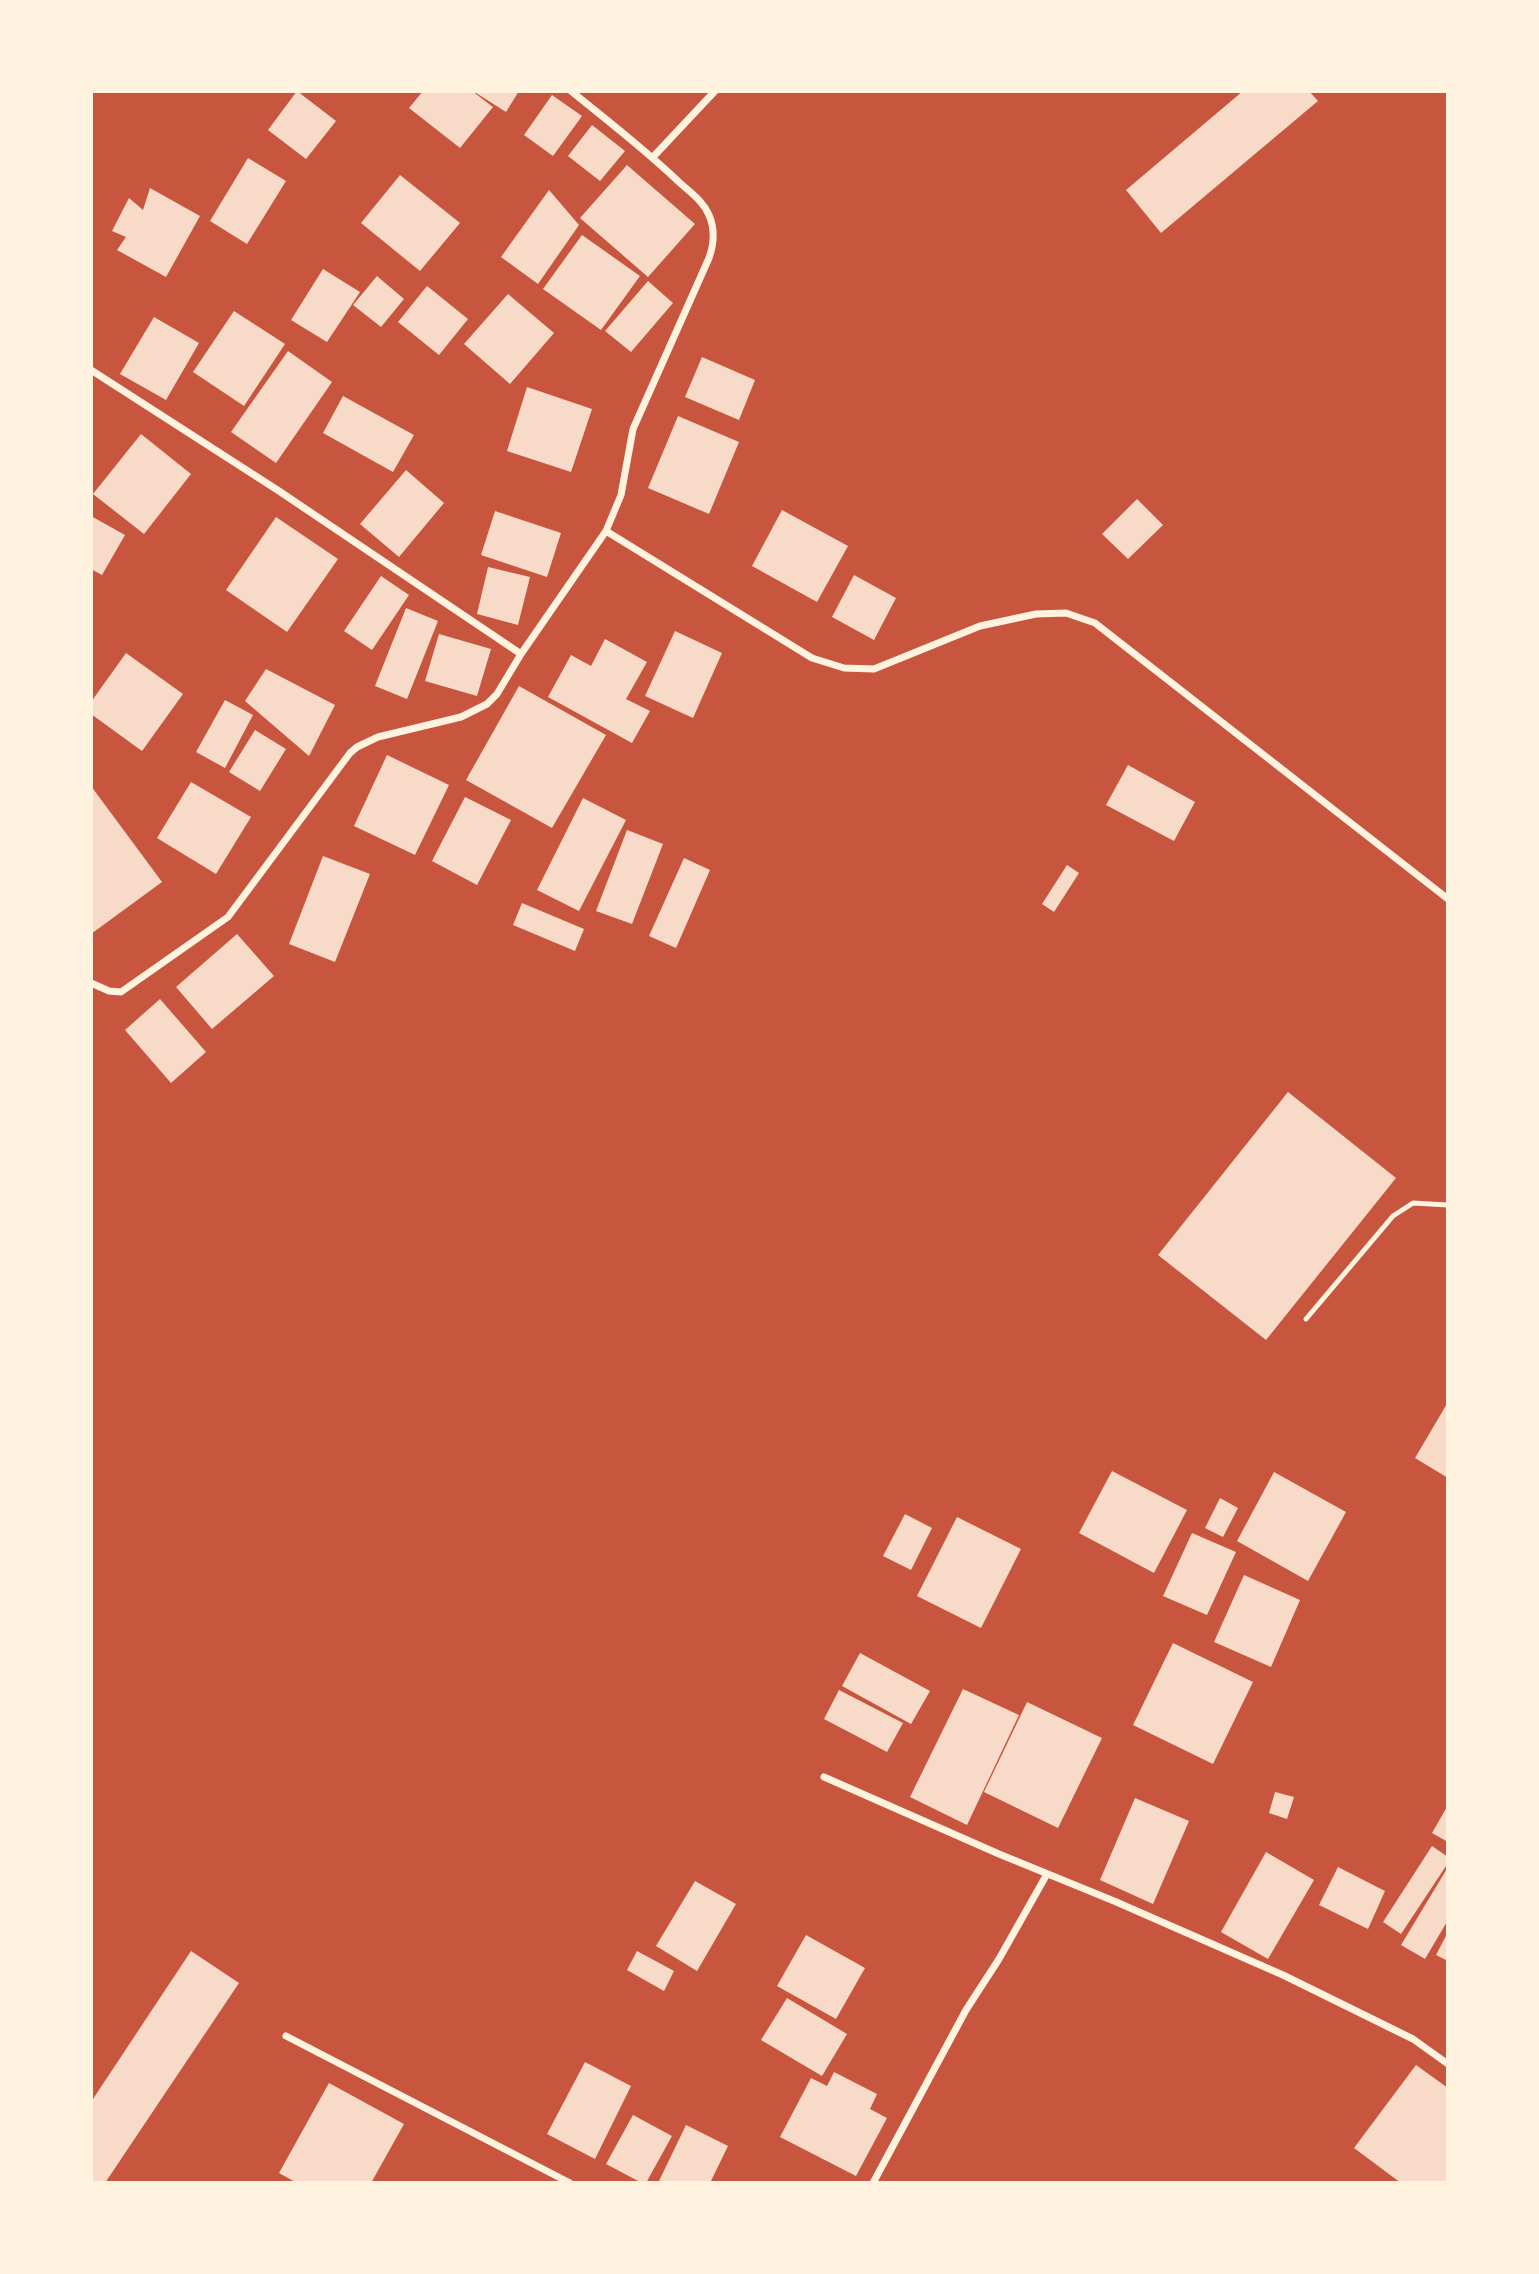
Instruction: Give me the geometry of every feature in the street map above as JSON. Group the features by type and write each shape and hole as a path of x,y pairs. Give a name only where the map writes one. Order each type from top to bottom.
{"street":[{"path":"91,983 110,991 121,992 228,917 350,753 358,747 378,737 449,721 487,704 497,694 521,654 606,531 621,495 634,429 714,245 713,228 709,214 698,198 653,157 572,91"},
{"path":"653,157 715,91"},
{"path":"91,370 279,491 521,654"},
{"path":"606,531 812,658 844,668 874,669 980,626 1036,614 1066,614 1095,623 1448,899"},
{"path":"824,1777 1350,2006 1413,2039 1448,2064"},
{"path":"873,2183 966,2010 999,1959 1047,1874"},
{"path":"286,2036 570,2183"}],"lane":[{"path":"1306,1320 1393,1216 1413,1203 1448,1205"}],"building":[{"path":"297,91 336,121 306,159 268,130"},
{"path":"423,91 472,91 493,107 460,148 409,108"},
{"path":"473,91 519,91 506,112"},
{"path":"1243,91 1309,91 1318,101 1161,233 1126,190"},
{"path":"552,95 582,116 553,156 524,135"},
{"path":"592,125 625,151 600,181 568,156"},
{"path":"248,158 286,181 247,244 210,221"},
{"path":"627,165 695,224 648,277 580,218"},
{"path":"400,175 460,223 420,271 361,223"},
{"path":"150,188 200,216 166,277 117,250 126,237 112,231 129,198 143,210"},
{"path":"549,190 579,225 538,284 501,257"},
{"path":"582,235 640,276 601,330 543,289"},
{"path":"323,269 360,292 327,342 291,320"},
{"path":"377,276 404,299 381,327 353,305"},
{"path":"648,281 673,303 631,352 605,331"},
{"path":"427,286 468,319 439,355 398,322"},
{"path":"508,294 554,333 510,384 464,344"},
{"path":"234,311 285,344 244,406 193,372"},
{"path":"154,317 199,343 166,400 120,374"},
{"path":"288,351 332,382 276,463 231,432"},
{"path":"702,357 755,380 739,420 685,397"},
{"path":"527,387 592,409 571,472 507,451"},
{"path":"343,396 414,435 393,472 323,433"},
{"path":"678,416 739,442 709,514 648,488"},
{"path":"141,434 191,474 144,534 93,494"},
{"path":"406,470 444,503 399,557 360,524"},
{"path":"1137,499 1163,525 1128,559 1102,534"},
{"path":"782,510 848,546 817,602 752,566"},
{"path":"495,511 561,533 547,577 481,555"},
{"path":"91,516 125,535 102,575 91,569"},
{"path":"276,517 338,559 287,632 226,590"},
{"path":"488,567 530,577 518,625 477,614"},
{"path":"854,575 896,598 874,640 832,617"},
{"path":"381,576 409,595 372,650 344,631"},
{"path":"406,608 438,621 407,699 375,686"},
{"path":"675,631 722,653 693,718 645,696"},
{"path":"439,634 491,649 477,696 425,681"},
{"path":"605,639 647,662 626,699 650,711 632,743 548,697 571,655 591,666"},
{"path":"126,653 183,694 142,751 91,714 91,702"},
{"path":"266,669 335,705 309,756 245,701"},
{"path":"519,686 606,735 552,828 466,780"},
{"path":"225,700 253,715 225,768 196,752"},
{"path":"255,730 286,749 260,791 229,772"},
{"path":"387,755 449,785 415,855 354,826"},
{"path":"1128,765 1195,802 1174,841 1106,805"},
{"path":"191,782 251,817 216,874 157,838"},
{"path":"91,786 162,882 91,934"},
{"path":"465,797 511,820 477,885 432,861"},
{"path":"583,798 626,820 579,911 537,890"},
{"path":"627,830 663,844 632,924 596,911"},
{"path":"323,856 370,874 335,962 289,944"},
{"path":"684,858 710,870 676,948 649,936"},
{"path":"1067,865 1079,873 1054,912 1042,904"},
{"path":"522,903 584,929 575,951 513,925"},
{"path":"237,934 274,976 212,1029 176,987"},
{"path":"160,999 206,1052 171,1083 125,1030"},
{"path":"1288,1092 1396,1178 1266,1340 1158,1255"},
{"path":"1448,1402 1448,1478 1415,1458"},
{"path":"1112,1471 1187,1510 1154,1573 1079,1533"},
{"path":"1274,1472 1346,1512 1308,1581 1237,1541"},
{"path":"1220,1498 1238,1508 1223,1537 1205,1528"},
{"path":"905,1514 932,1528 911,1570 883,1556"},
{"path":"957,1517 1021,1549 981,1628 917,1596"},
{"path":"1192,1533 1236,1552 1207,1615 1163,1596"},
{"path":"1244,1575 1300,1600 1271,1667 1214,1642"},
{"path":"1173,1643 1253,1682 1213,1764 1133,1725"},
{"path":"860,1653 930,1691 911,1724 842,1686"},
{"path":"963,1689 1019,1715 967,1825 910,1797"},
{"path":"839,1690 903,1723 887,1752 824,1719"},
{"path":"1027,1702 1102,1738 1058,1828 984,1792"},
{"path":"1275,1792 1294,1797 1287,1819 1269,1813"},
{"path":"1135,1798 1189,1821 1153,1904 1100,1880"},
{"path":"1448,1805 1448,1842 1432,1833"},
{"path":"1432,1846 1448,1857 1448,1863 1401,1934 1383,1922"},
{"path":"1266,1852 1314,1880 1268,1959 1221,1932"},
{"path":"1338,1867 1385,1891 1368,1929 1319,1905"},
{"path":"1448,1867 1448,1920 1425,1959 1401,1945"},
{"path":"695,1881 736,1904 697,1971 656,1946"},
{"path":"1448,1932 1448,1961 1436,1955"},
{"path":"806,1935 865,1968 836,2019 777,1986"},
{"path":"191,1951 239,1983 105,2183 91,2183 91,2102"},
{"path":"637,1951 674,1971 664,1991 627,1970"},
{"path":"787,1998 847,2034 822,2076 761,2040"},
{"path":"585,2062 631,2086 595,2159 547,2134"},
{"path":"1416,2065 1448,2088 1448,2183 1401,2183 1354,2148"},
{"path":"834,2072 877,2094 870,2109 887,2118 856,2176 780,2137 811,2078 827,2086"},
{"path":"329,2083 404,2124 371,2183 297,2183 279,2173"},
{"path":"633,2115 672,2136 646,2183 606,2164"},
{"path":"686,2125 728,2146 710,2183 658,2183"}]}
